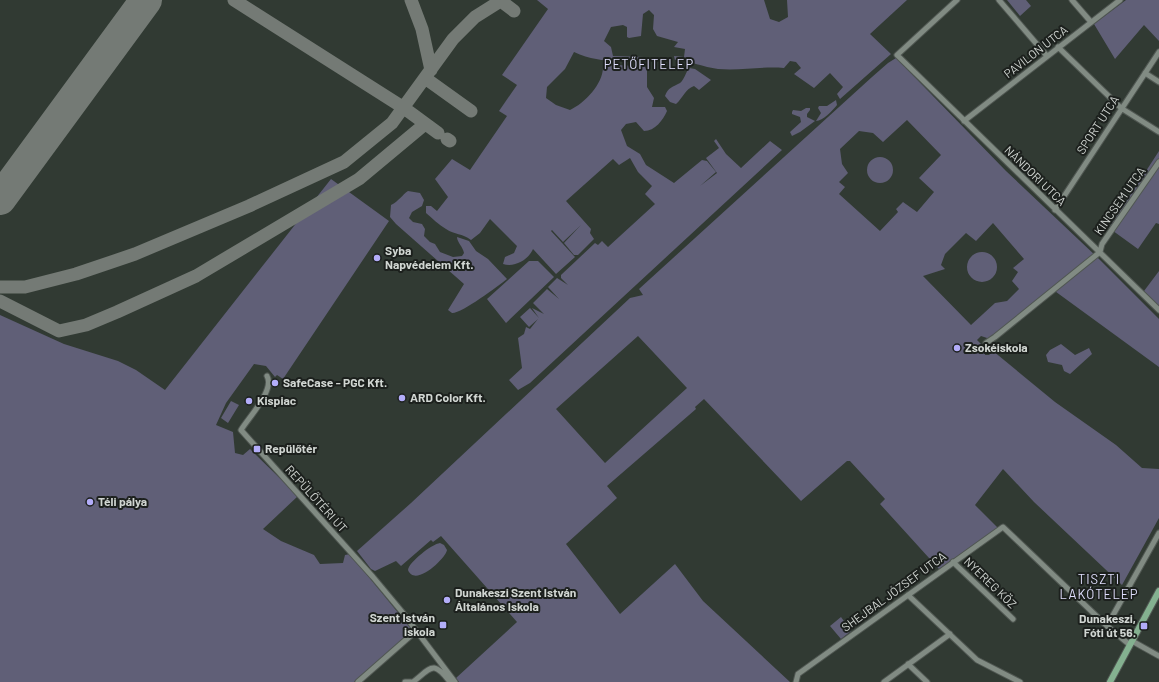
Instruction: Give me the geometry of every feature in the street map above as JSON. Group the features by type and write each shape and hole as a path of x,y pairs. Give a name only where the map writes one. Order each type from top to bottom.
{"main road":[{"path":"1110,682 1159,591"}],"street":[{"name":"NÁNDORI UTCA","path":"957,0 897,55 1159,310"},
{"path":"999,0 1047,56"},
{"path":"1072,0 1091,22"},
{"name":"PAVILON UTCA","path":"964,121 1120,0"},
{"path":"1058,47 1121,108 1159,132"},
{"name":"SPORT UTCA","path":"1055,210 1159,52"},
{"path":"1145,73 1159,82"},
{"name":"KINCSEM UTCA","path":"1100,252 1102,244 1159,162"},
{"path":"986,343 1100,252"},
{"name":"REPÜLŐTÉRI ÚT","path":"266,376 269,380 268,390 241,430 373,578 455,682"},
{"name":"SHEJBAL JÓZSEF UTCA","path":"796,682 798,674 1003,527 1107,626"},
{"path":"1159,532 1107,626 1131,643 1159,656"},
{"name":"NYEREG KÖZ","path":"953,562 1013,619"},
{"path":"908,595 977,660 1020,682"},
{"path":"358,682 416,631"},
{"path":"884,682 950,634"},
{"path":"408,638 417,637 423,640"},
{"path":"908,664 927,682"},
{"path":"405,682 412,682 432,668 440,670 450,682"}],"shaded area":[{"path":"537,0 764,0 770,19 779,22 788,17 787,0 907,0 870,34 891,54 840,99 837,94 843,87 830,73 814,88 794,74 801,68 796,62 790,61 784,68 718,69 675,60 674,56 684,57 685,49 674,47 678,42 657,36 653,29 654,15 649,10 643,14 641,36 627,37 627,27 623,25 611,27 604,41 611,47 613,56 644,57 642,60 599,60 574,52 565,69 547,87 546,98 556,105 570,110 587,98 597,86 603,67 612,65 644,66 647,69 647,87 654,98 652,107 665,107 667,111 661,121 648,131 644,131 636,122 626,124 621,130 627,146 640,154 646,165 674,183 702,160 707,161 716,172 700,186 717,173 706,158 719,148 714,141 716,139 726,154 741,168 770,141 782,150 530,383 518,390 509,380 522,368 518,338 524,334 526,327 530,329 538,319 529,327 520,317 530,308 539,318 532,308 544,314 533,303 547,289 559,299 548,287 557,278 568,285 561,278 561,275 595,243 598,245 602,241 608,247 655,204 645,194 652,186 638,172 630,158 619,165 613,159 566,201 591,229 590,233 594,239 578,255 574,255 564,243 581,225 563,242 552,230 551,231 575,257 556,274 533,249 525,259 517,264 503,264 505,257 514,253 517,246 490,219 480,233 471,240 465,236 446,229 426,213 426,206 431,206 437,211 448,197 435,179 452,159 470,170 507,116 499,111 517,85 502,75 548,9"},
{"path":"1007,0 1026,0 1031,6 1020,16"},
{"path":"1126,0 1159,0 1159,41 1144,25 1115,59 1094,24"},
{"path":"896,58 1006,171 1097,257 1159,319 1159,367 1052,289 990,339 981,336 977,340 985,348 985,355 989,355 993,351 1055,402 1116,445 1142,468 1159,469 1159,518 1122,585 1034,502 1003,469 975,505 998,528 939,569 880,504 885,499 850,461 847,461 801,501 704,399 695,407 696,409 607,486 617,498 566,544 620,614 675,564 703,601 790,682 459,682 456,678 517,622 441,536 433,542 431,540 401,566 396,561 375,571 371,569 357,551 411,503 630,298 643,295 639,289 888,63","holes":["907,120 941,155 919,178 934,192 917,212 903,202 896,209 898,212 880,231 839,194 845,187 839,182 848,173 842,164 840,149 859,131 873,133 883,142","993,223 1024,259 1013,268 1018,272 1012,281 1019,289 1007,301 995,303 971,325 923,276 945,269 941,265 945,254 966,233 976,241","638,336 687,388 605,463 556,409"]},
{"path":"689,68 695,69 711,80 699,90 694,86 691,87 676,104 670,102 665,96 666,93 681,82"},
{"path":"836,100 837,105 833,110 824,118 816,121 821,113 818,108 819,106 827,106"},
{"path":"806,108 810,108 807,117 815,121 792,136 790,132 801,122 800,117 792,114 793,110 801,111"},
{"path":"1159,151 1159,224 1156,223 1138,249 1109,228"},
{"path":"880,157 889,161 893,170 889,179 880,183 871,179 867,170 871,161"},
{"path":"331,179 389,221 283,379 277,375 275,377 266,366 254,364 226,403 216,425 233,432 235,453 243,455 250,449 298,496 263,529 281,541 314,555 320,564 343,563 345,555 350,554 413,631 354,682 0,682 0,315 64,344 118,361 136,370 165,390"},
{"path":"408,191 420,193 424,200 422,206 412,212 409,218 413,222 422,224 425,229 424,236 430,242 435,244 440,252 453,257 462,256 464,253 457,237 469,241 476,251 488,259 507,279 480,299 463,309 452,313 448,310 464,284 390,217 391,205"},
{"path":"982,252 993,256 997,267 993,278 982,282 971,278 967,267 971,256"},
{"path":"529,261 538,261 554,277 506,323 487,299"},
{"path":"1159,271 1159,306 1144,291"},
{"path":"1061,344 1075,355 1089,348 1092,354 1070,374 1064,371 1062,365 1048,362 1046,355 1050,350"},
{"path":"231,401 239,405 228,423 221,418"},
{"path":"440,543 444,545 447,550 436,565 423,574 417,576 412,575 408,570 416,558 436,544"},
{"path":"841,617 851,631 841,639 830,626"}],"taxiway":[{"path":"234,0 404,108 438,133"},
{"path":"411,0 422,29 431,70"},
{"path":"0,287 25,287 76,274 135,254 249,206 344,162 392,123 453,39 475,17 502,0"},
{"path":"501,1 514,11"},
{"path":"425,78 471,111"},
{"path":"0,301 59,331 86,325 196,276 359,179 425,124"}],"runway":[{"path":"0,199 146,0"}],"place":[{"name":"Syba Napvédelem Kft.","path":"377,258"},
{"name":"Zsokéiskola","path":"957,348"},
{"name":"SafeCase - PGC Kft.","path":"275,383"},
{"name":"ARD Color Kft.","path":"402,398"},
{"name":"Kispiac","path":"249,401"},
{"name":"Repülőtér","path":"257,449"},
{"name":"Téli pálya","path":"90,502"},
{"name":"Dunakeszi Szent István Általános Iskola","path":"447,600"},
{"name":"Szent István iskola","path":"443,625"},
{"name":"Dunakeszi, Fóti út 56.","path":"1144,626"}],"district":[{"name":"PETŐFITELEP","path":"649,64"},
{"name":"TISZTI LAKÓTELEP","path":"1099,586"}]}
